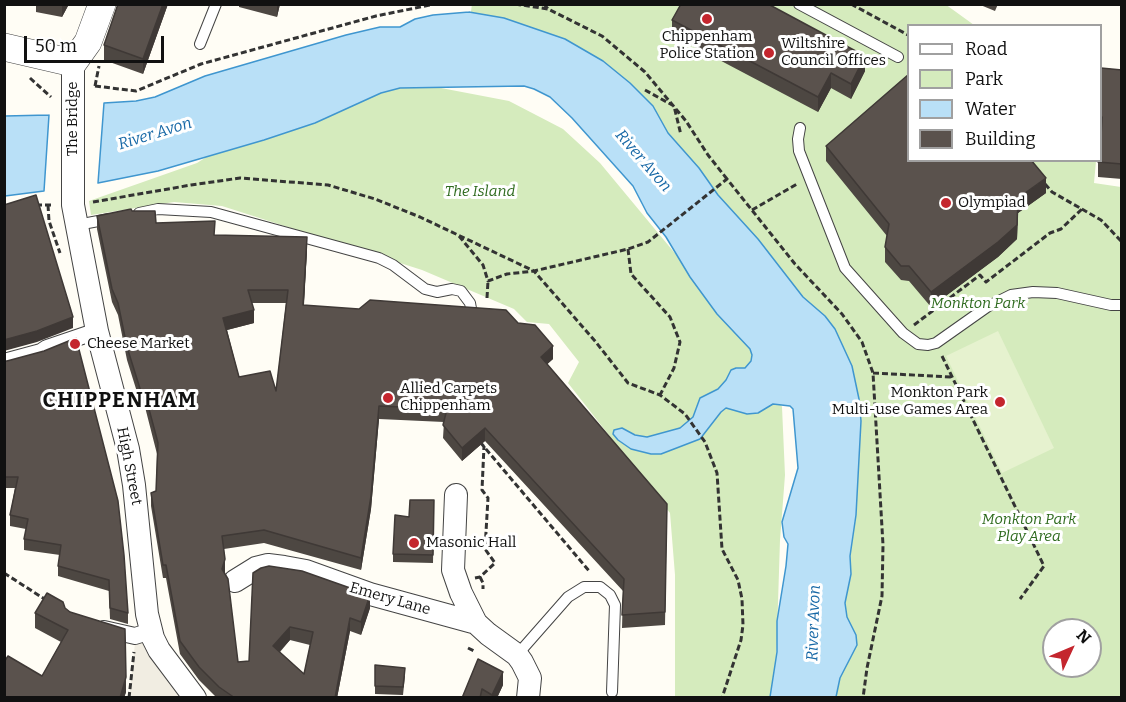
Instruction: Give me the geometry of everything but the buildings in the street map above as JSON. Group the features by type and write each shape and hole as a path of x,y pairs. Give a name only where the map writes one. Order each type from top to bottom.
{"street":[{"name":"The Bridge","path":"74,209 73,63 88,42 102,4"},
{"path":"4,48 73,63"},
{"name":"High Street","path":"74,209 97,331 131,467 144,592 151,631 163,656 195,698"},
{"path":"4,362 42,352 47,348 97,331"},
{"name":"Emery Lane","path":"456,495 453,570 456,580 476,623 517,655 527,669 530,678 528,698"},
{"name":"Emery Lane","path":"235,581 256,567 268,565 306,571 370,594 476,623"},
{"path":"86,622 135,636 151,631"}],"lane":[{"path":"200,44 216,4"},
{"path":"799,4 898,57"},
{"path":"800,128 799,152 845,268 903,333 918,344 936,343 987,307 1011,295 1057,292 1111,305 1122,305"},
{"path":"74,209 158,209 211,212 379,258 393,265 425,289 437,292 452,289 461,291 470,303 472,314"},
{"path":"517,655 560,604 577,590 592,586 606,590 615,605 612,692"}],"path":[{"path":"95,86 135,91 201,64 376,16 435,4"},
{"path":"514,4 548,9 602,36 645,72 686,121 708,155 795,264 842,314 862,342 873,373 883,545 882,596 863,698"},
{"path":"544,4 548,9"},
{"path":"851,4 907,34"},
{"path":"645,90 674,106 681,135"},
{"path":"32,205 74,209 190,184 240,178 328,184 375,199 457,234 534,272 628,383 660,394 685,414 705,442 717,473 722,549 738,580 742,599 741,640 722,698"},
{"path":"488,281 507,274 534,272 648,242 727,179"},
{"path":"1043,182 1052,192 1109,227 1122,242"},
{"path":"903,333 980,275 986,282 1050,233 1061,229 1082,209"},
{"path":"457,234 483,265 488,281 487,298"},
{"path":"628,249 631,274 670,316 680,342 674,368 660,394"},
{"path":"936,343 1044,566 1020,599"},
{"path":"873,373 952,377"},
{"path":"479,441 606,590"},
{"path":"456,580 480,577 495,563 485,549 489,498 482,490 484,446"},
{"path":"4,573 53,604"}],"green space":[{"name":"Monkton Park","path":"472,4 945,4 973,24 907,24 907,162 1096,162 1094,183 1121,187 1121,697 833,697 849,364 470,19"},
{"name":"The Island","path":"371,87 441,88 509,101 563,129 600,163 766,363 782,407 785,475 780,540 775,697 675,697 675,575 670,513 568,383 579,362 549,324 527,322 514,309 422,270 222,206 174,202 91,215 89,201 197,163 227,144"},
{"name":"Monkton Park Multi-use Games Area","path":"998,331 1054,448 1002,473 946,356"}],"shaded area":[{"path":"142,634 184,697 129,698 135,643"}],"water":[{"name":"River Avon","path":"469,12 504,18 565,39 603,61 630,83 653,106 668,133 699,168 718,195 758,239 803,297 825,316 835,329 852,366 861,421 856,515 850,556 851,574 845,603 847,617 856,635 857,645 840,678 836,697 770,697 777,652 777,621 788,544 784,537 782,522 798,468 793,409 790,406 773,404 758,413 747,414 726,408 700,439 661,454 631,449 613,434 614,430 622,428 635,435 647,437 680,428 693,417 700,398 718,389 731,370 745,368 751,361 752,355 750,349 717,314 690,277 666,237 647,213 633,186 550,97 524,86 400,88 381,93 315,123 264,140 158,171 98,183 104,103 155,97 205,76 346,35 380,27 400,27 415,19 433,15"},
{"path":"49,115 44,191 5,196 5,116"}],"place":[{"name":"Chippenham Police Station","path":"707,19"},
{"name":"Wiltshire Council Offices","path":"769,53"},
{"name":"Olympiad","path":"946,203"},
{"name":"Cheese Market","path":"75,344"},
{"name":"Allied Carpets Chippenham","path":"388,398"},
{"name":"Monkton Park Multi-use Games Area","path":"1000,402"},
{"name":"Masonic Hall","path":"414,543"}],"district":[{"name":"CHIPPENHAM","path":"120,401"}],"park label":[{"name":"Monkton Park Play Area","path":"1029,528"}]}
